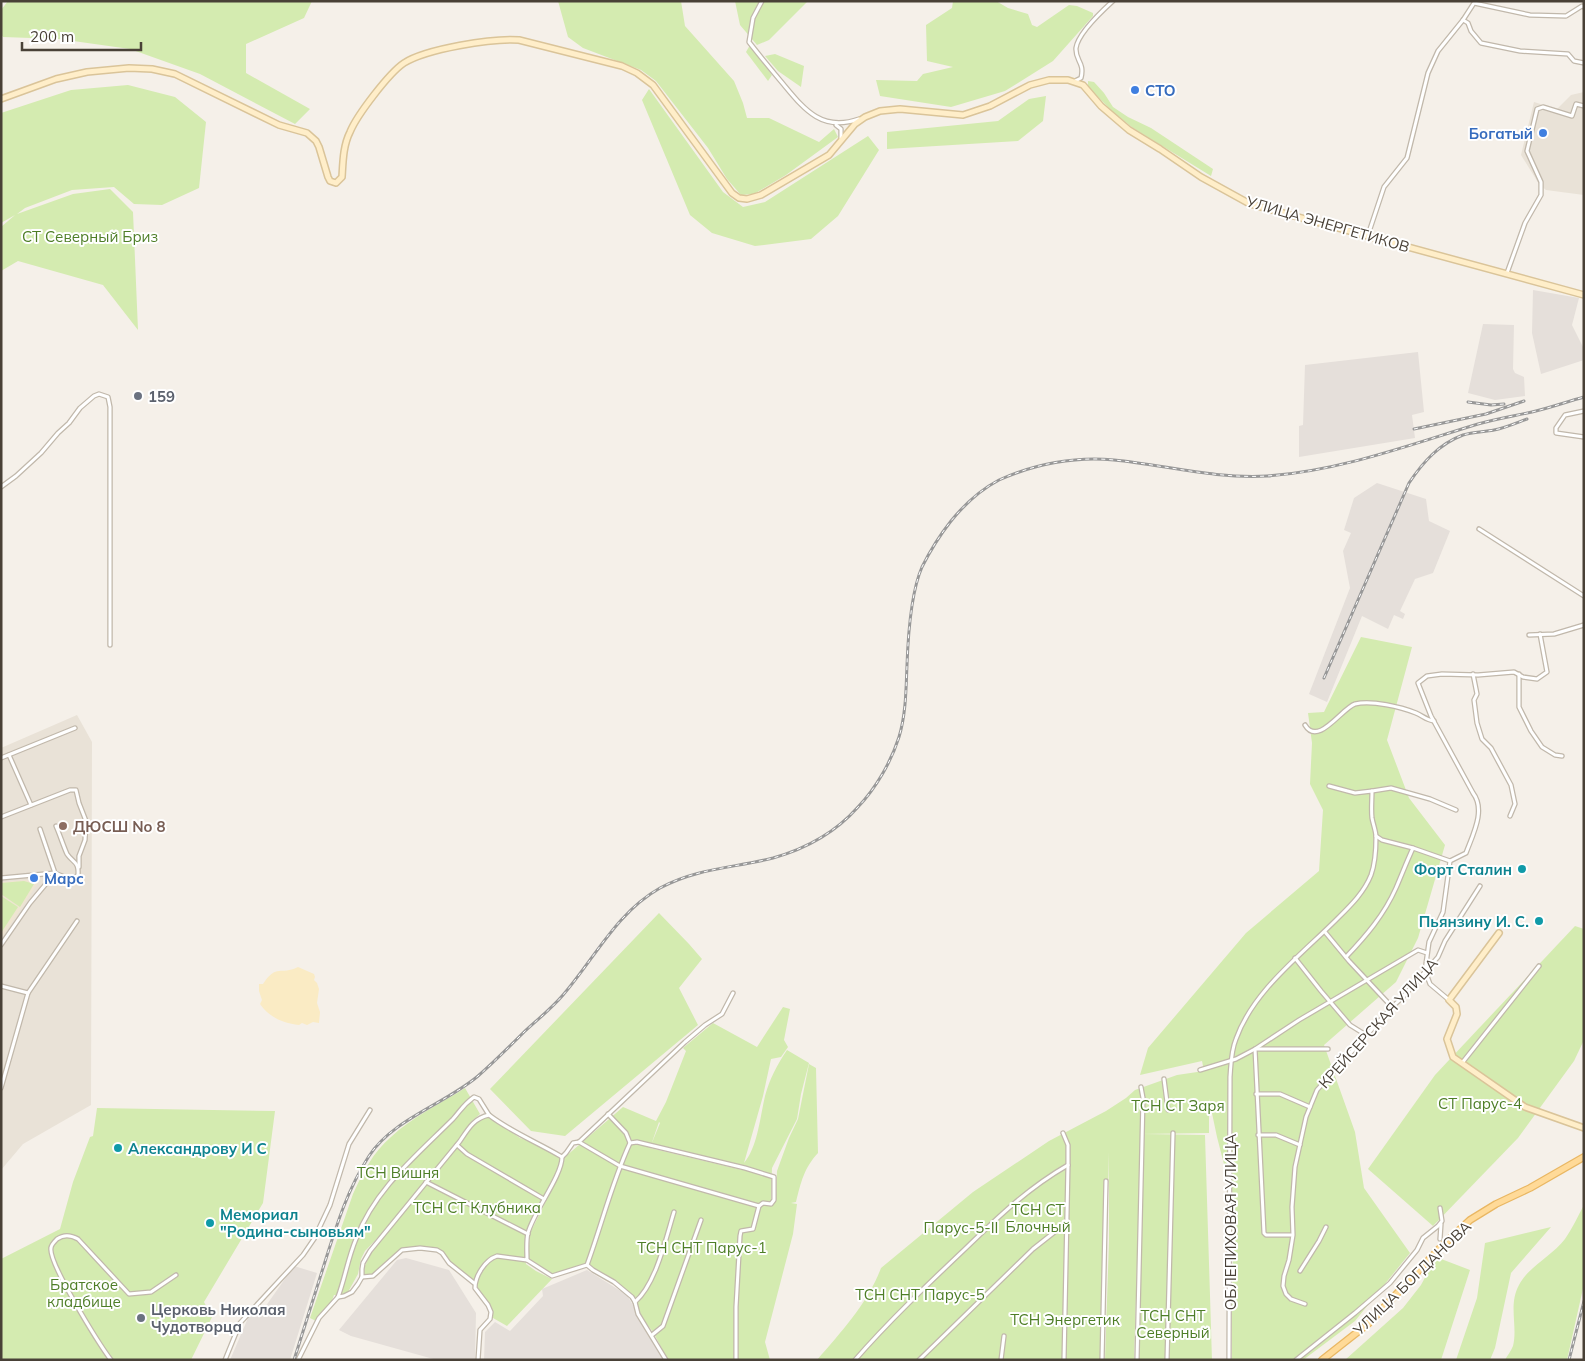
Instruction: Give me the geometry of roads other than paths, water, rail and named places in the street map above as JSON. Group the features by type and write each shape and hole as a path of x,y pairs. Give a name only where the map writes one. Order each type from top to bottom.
{"main road":[{"path":"1,99 56,79 87,72 129,68 169,72 192,81 279,125 307,133 316,141 319,147 330,181 336,182 342,177 349,133 371,101 402,64 430,52 505,39 532,42 622,66 645,78 653,85 732,192 739,198 755,198 828,155 855,124 865,117 880,111 900,109 963,115 990,106 1030,85 1059,80 1074,81"},
{"name":"УЛИЦА ЭНЕРГЕТИКОВ","path":"1074,81 1083,86 1101,106 1129,130 1160,148 1201,177 1250,204 1584,295"},
{"path":"1499,934 1449,1000 1456,1007 1457,1014 1447,1039 1448,1046 1453,1057 1525,1107 1584,1128"},
{"name":"УЛИЦА БОГДАНОВА","path":"1322,1360 1369,1323 1440,1248 1470,1220 1584,1157"}],"street":[{"path":"762,1 753,18 749,42 803,108 817,117 838,125 841,129 841,141"},
{"path":"1074,81 1081,78 1083,70 1077,59 1076,48 1079,39 1113,1"},
{"path":"1368,235 1384,187 1407,158 1428,73 1438,51 1474,4 1530,16 1566,16 1582,6 1584,7"},
{"path":"1463,20 1468,23 1471,32 1481,43 1520,51 1568,54 1574,61 1584,63"},
{"path":"1507,273 1525,223 1541,196 1541,182 1527,151 1537,110 1544,107 1572,116 1576,104 1584,106"},
{"path":"831,123 847,122 865,117"},
{"path":"1,488 41,452 90,399 99,394 108,397 110,407 110,645"},
{"path":"1584,411 1565,415 1556,428 1556,433 1584,437"},
{"path":"1479,529 1584,596"},
{"path":"1529,635 1554,634 1584,625"},
{"path":"1425,971 1429,942 1443,912 1450,861 1466,853 1479,817 1479,800 1473,793 1434,722 1418,683 1424,677 1430,675 1514,672 1523,677 1536,679 1547,672 1540,634"},
{"path":"1473,674 1477,722 1482,739 1491,748 1511,785 1515,804 1510,816"},
{"path":"1518,674 1519,707 1531,731 1541,746 1548,752 1562,756"},
{"path":"1305,725 1307,729 1313,732 1323,730 1345,710 1354,705 1366,703 1387,705 1414,712 1426,720 1434,722"},
{"path":"1,758 75,728"},
{"path":"10,755 31,805"},
{"path":"1329,786 1355,793 1387,787 1430,799 1456,810"},
{"path":"1,817 70,790 76,790 86,821 85,840 78,856 78,875 74,879 69,880 55,873 1,878"},
{"name":"ОБЛЕПИХОВАЯ УЛИЦА","path":"1229,1360 1231,1060 1235,1039 1257,1001 1295,958 1356,900 1371,875 1376,836 1372,816 1372,791"},
{"path":"56,826 68,855 75,860 78,867"},
{"path":"40,829 55,873"},
{"path":"1376,836 1382,840 1414,848 1450,861"},
{"path":"1346,957 1371,931 1383,913 1414,848"},
{"path":"1,945 30,903 55,873"},
{"name":"КРЕЙСЕРСКАЯ УЛИЦА","path":"1305,1304 1291,1299 1286,1294 1283,1286 1292,1235 1295,1167 1310,1107 1317,1090 1403,997 1438,956 1445,941 1480,886"},
{"path":"1,1088 28,994 77,921"},
{"path":"1324,932 1392,1007"},
{"path":"1200,1070 1254,1050 1418,950 1427,953"},
{"path":"1295,958 1350,1025 1366,1035"},
{"path":"1462,1063 1539,966"},
{"name":"КРЕЙСЕРСКАЯ УЛИЦА","path":"1425,971 1430,984 1449,1000"},
{"path":"1,986 28,994"},
{"path":"527,1260 528,1234 560,1168 562,1157 573,1143 579,1142 685,1042 722,1014 733,993"},
{"path":"1254,1050 1328,1049"},
{"path":"1254,1050 1264,1233 1266,1235 1292,1235"},
{"path":"1164,1079 1168,1110"},
{"path":"1137,1360 1143,1098 1141,1087"},
{"path":"1256,1094 1280,1094 1310,1107"},
{"path":"298,1360 302,1348 319,1318 338,1297 359,1232 374,1202 394,1177 451,1120 463,1105 474,1097 479,1100 489,1114 518,1135 540,1144 562,1157"},
{"path":"226,1360 240,1323 303,1255 314,1239 330,1206 350,1144 370,1110"},
{"path":"338,1297 352,1292 362,1277 362,1269 370,1251 468,1130 480,1117 489,1114"},
{"path":"586,1265 620,1166 630,1143 626,1133 608,1114"},
{"path":"1063,1133 1068,1145 1064,1360"},
{"path":"1167,1360 1169,1224 1173,1133"},
{"path":"1258,1135 1276,1135 1300,1145"},
{"path":"579,1142 620,1166 759,1206"},
{"path":"630,1143 637,1142 774,1176 774,1200 771,1204 763,1203 759,1206 753,1229 741,1231 736,1307 736,1360"},
{"path":"457,1145 467,1154 544,1199"},
{"path":"855,1360 876,1335 1005,1211 1042,1180 1068,1165"},
{"path":"1102,1360 1106,1181"},
{"path":"426,1182 528,1234"},
{"path":"1440,1208 1442,1221 1440,1240"},
{"path":"635,1302 650,1282 674,1212"},
{"path":"652,1335 663,1326 700,1220"},
{"path":"1296,1360 1390,1283 1417,1250 1424,1238 1442,1221"},
{"path":"919,1360 1033,1249 1066,1223"},
{"path":"1300,1272 1320,1241 1326,1227"},
{"path":"111,1360 82,1314 52,1258 51,1248 55,1240 63,1235 73,1236 78,1239 129,1294 151,1292 176,1275"},
{"path":"362,1277 373,1276 402,1250 420,1248 437,1250 442,1253 449,1263 475,1283"},
{"path":"478,1360 480,1330 490,1319 491,1312 475,1288 475,1283 476,1277 493,1258 497,1256 527,1260 552,1276 586,1265"},
{"path":"586,1265 614,1282 635,1302 638,1314 666,1360"},
{"path":"1001,1360 1004,1336"}],"railway":[{"path":"294,1360 343,1209 361,1169 379,1143 405,1122 465,1086 490,1065 549,1010 575,981 618,923 645,898 660,888 688,876 773,858 797,850 830,832 865,800 887,765 899,737 905,701 911,615 918,577 935,543 951,521 979,493 1012,474 1055,462 1070,460 1114,460 1190,471 1248,476 1267,476 1321,469 1374,456 1478,424 1584,397"},
{"path":"1414,429 1486,414 1524,401"},
{"path":"1468,402 1491,405 1504,404"},
{"path":"1324,678 1409,483 1420,468 1432,454 1454,439 1467,434 1502,428 1527,419"},
{"path":"1569,1360 1584,1301"}],"place":[{"name":"СТО","path":"1135,90"},
{"name":"Богатый","path":"1543,133"},
{"name":"159","path":"138,396"},
{"name":"ДЮСШ No 8","path":"63,826"},
{"name":"Форт Сталин","path":"1522,869"},
{"name":"Марс","path":"34,878"},
{"name":"Пьянзину И. С.","path":"1539,921"},
{"name":"Александрову И С","path":"118,1148"},
{"name":"Мемориал \"Родина-сыновьям\"","path":"210,1223"},
{"name":"Церковь Николая Чудотворца","path":"141,1318"}],"park label":[{"name":"СТ Северный Бриз","path":"90,236"},
{"name":"СТ Парус-4","path":"1480,1103"},
{"name":"ТСН СТ Заря","path":"1178,1105"},
{"name":"ТСН Вишня","path":"398,1172"},
{"name":"ТСН СТ Клубника","path":"477,1207"},
{"name":"ТСН СТ Блочный","path":"1038,1218"},
{"name":"Парус-5-II","path":"961,1227"},
{"name":"ТСН СНТ Парус-1","path":"702,1247"},
{"name":"Братское кладбище","path":"84,1292"},
{"name":"ТСН СНТ Парус-5","path":"920,1294"},
{"name":"ТСН Энергетик","path":"1065,1319"},
{"name":"ТСН СНТ Северный","path":"1173,1324"}]}
